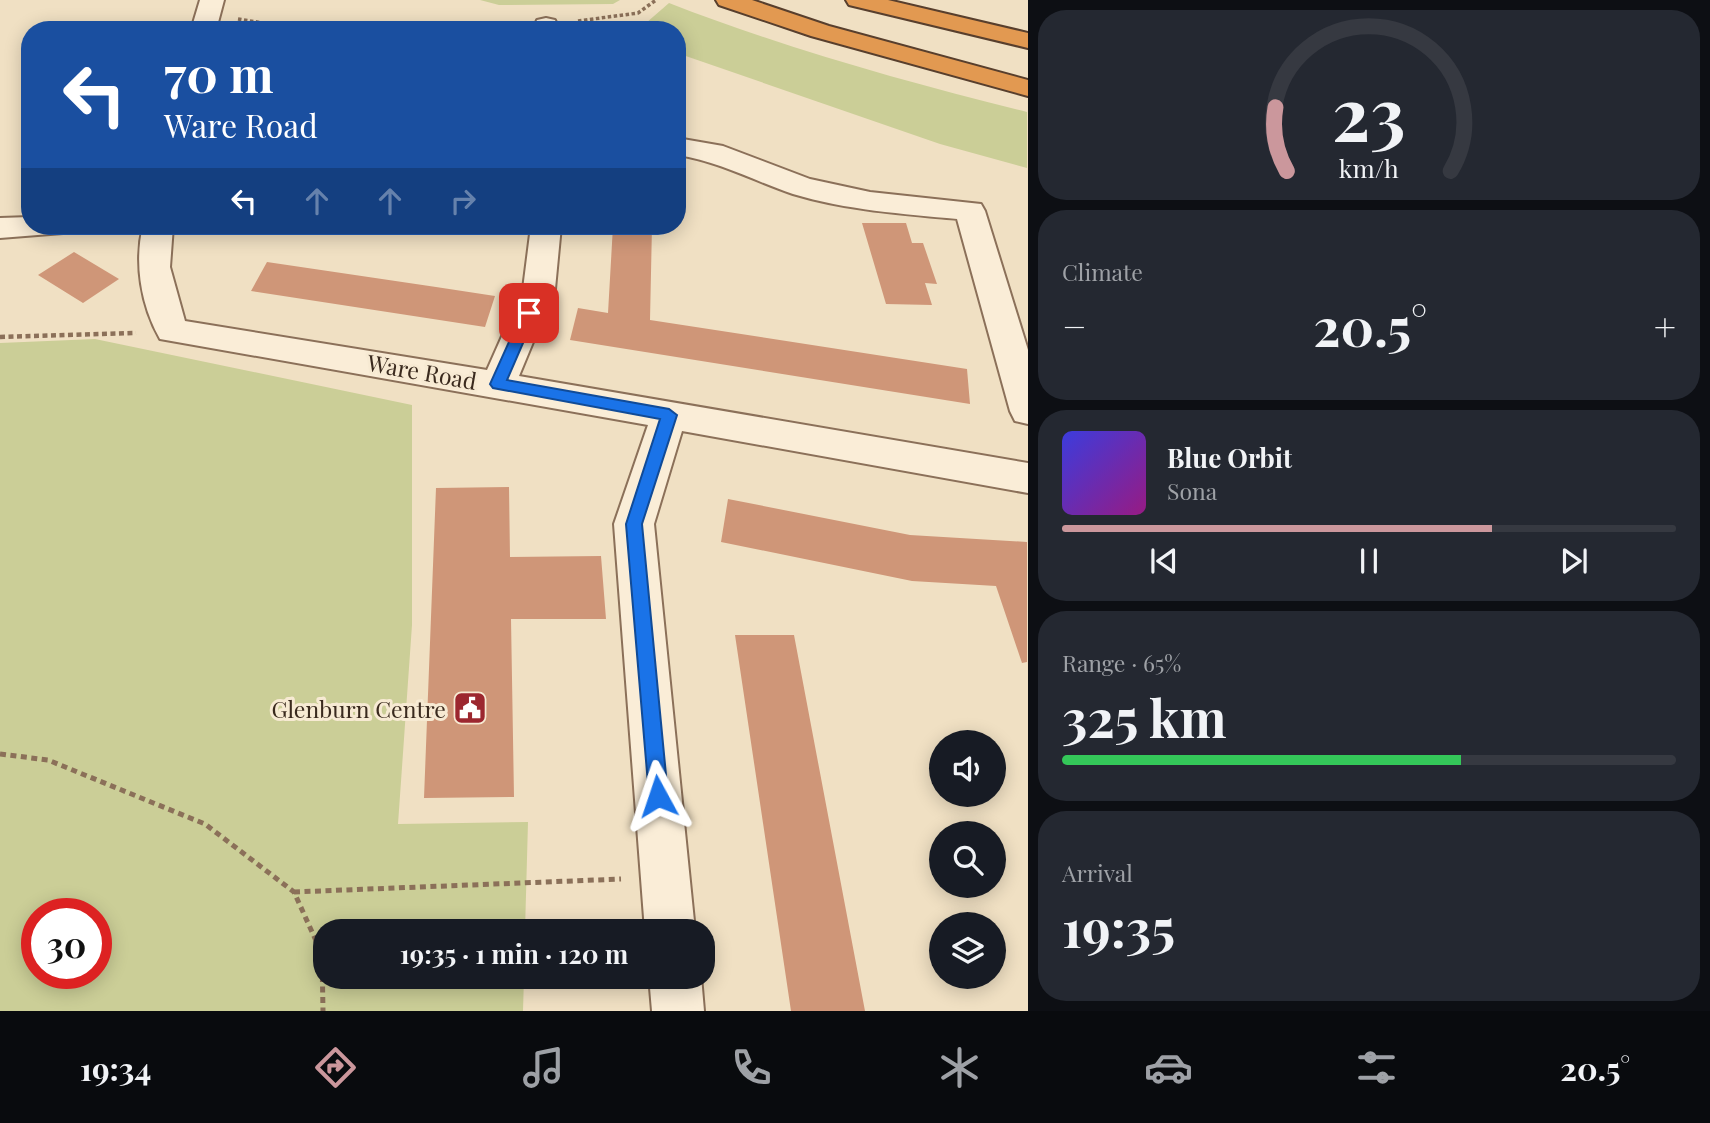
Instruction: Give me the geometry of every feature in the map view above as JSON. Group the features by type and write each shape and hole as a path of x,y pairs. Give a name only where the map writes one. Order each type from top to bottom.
{"highway":[{"path":"728,0 820,30 1027,88"},
{"path":"858,0 1027,41"}],"street":[{"path":"206,21 212,0"},
{"path":"686,148 713,152 803,187 870,201 970,211 1027,411"},
{"path":"0,228 21,227"},
{"path":"156,235 152,249 155,282 172,331"},
{"path":"498,384 539,289 546,235"},
{"name":"Ware Road","path":"172,331 229,338 498,384 1027,478"},
{"path":"669,415 634,524 669,919"},
{"path":"676,989 678,1011"}],"path":[{"path":"589,21 638,13 656,0"},
{"path":"0,337 172,331"},
{"path":"0,754 48,760 205,824 294,892 322,954 323,1011"},
{"path":"294,892 666,878"}],"green space":[{"path":"480,0 620,0 613,4 499,5"},
{"path":"669,3 756,35 846,63 1027,112 1027,168 940,144 686,56 686,21 648,21"},
{"path":"95,339 412,405 412,625 398,824 528,822 525,919 313,919 313,989 524,989 523,1011 0,1011 0,343"}],"building":[{"path":"862,223 906,223 912,243 923,243 937,284 925,283 932,305 886,304"},
{"path":"612,235 652,235 650,320 967,369 970,404 570,340 578,308 608,313"},
{"path":"74,252 119,279 83,303 38,275"},
{"path":"267,262 495,296 485,327 251,291"},
{"name":"Glenburn Centre","path":"509,487 510,557 601,556 606,619 511,619 514,797 424,798 436,488"},
{"path":"728,499 910,535 1027,542 1027,662 1022,663 996,586 912,581 721,542"},
{"path":"735,635 794,635 865,1011 791,1011"}],"place":[{"name":"Glenburn Centre","path":"470,708"}],"route":[{"path":"529,313 498,384 669,415 634,524 658,796"}]}
